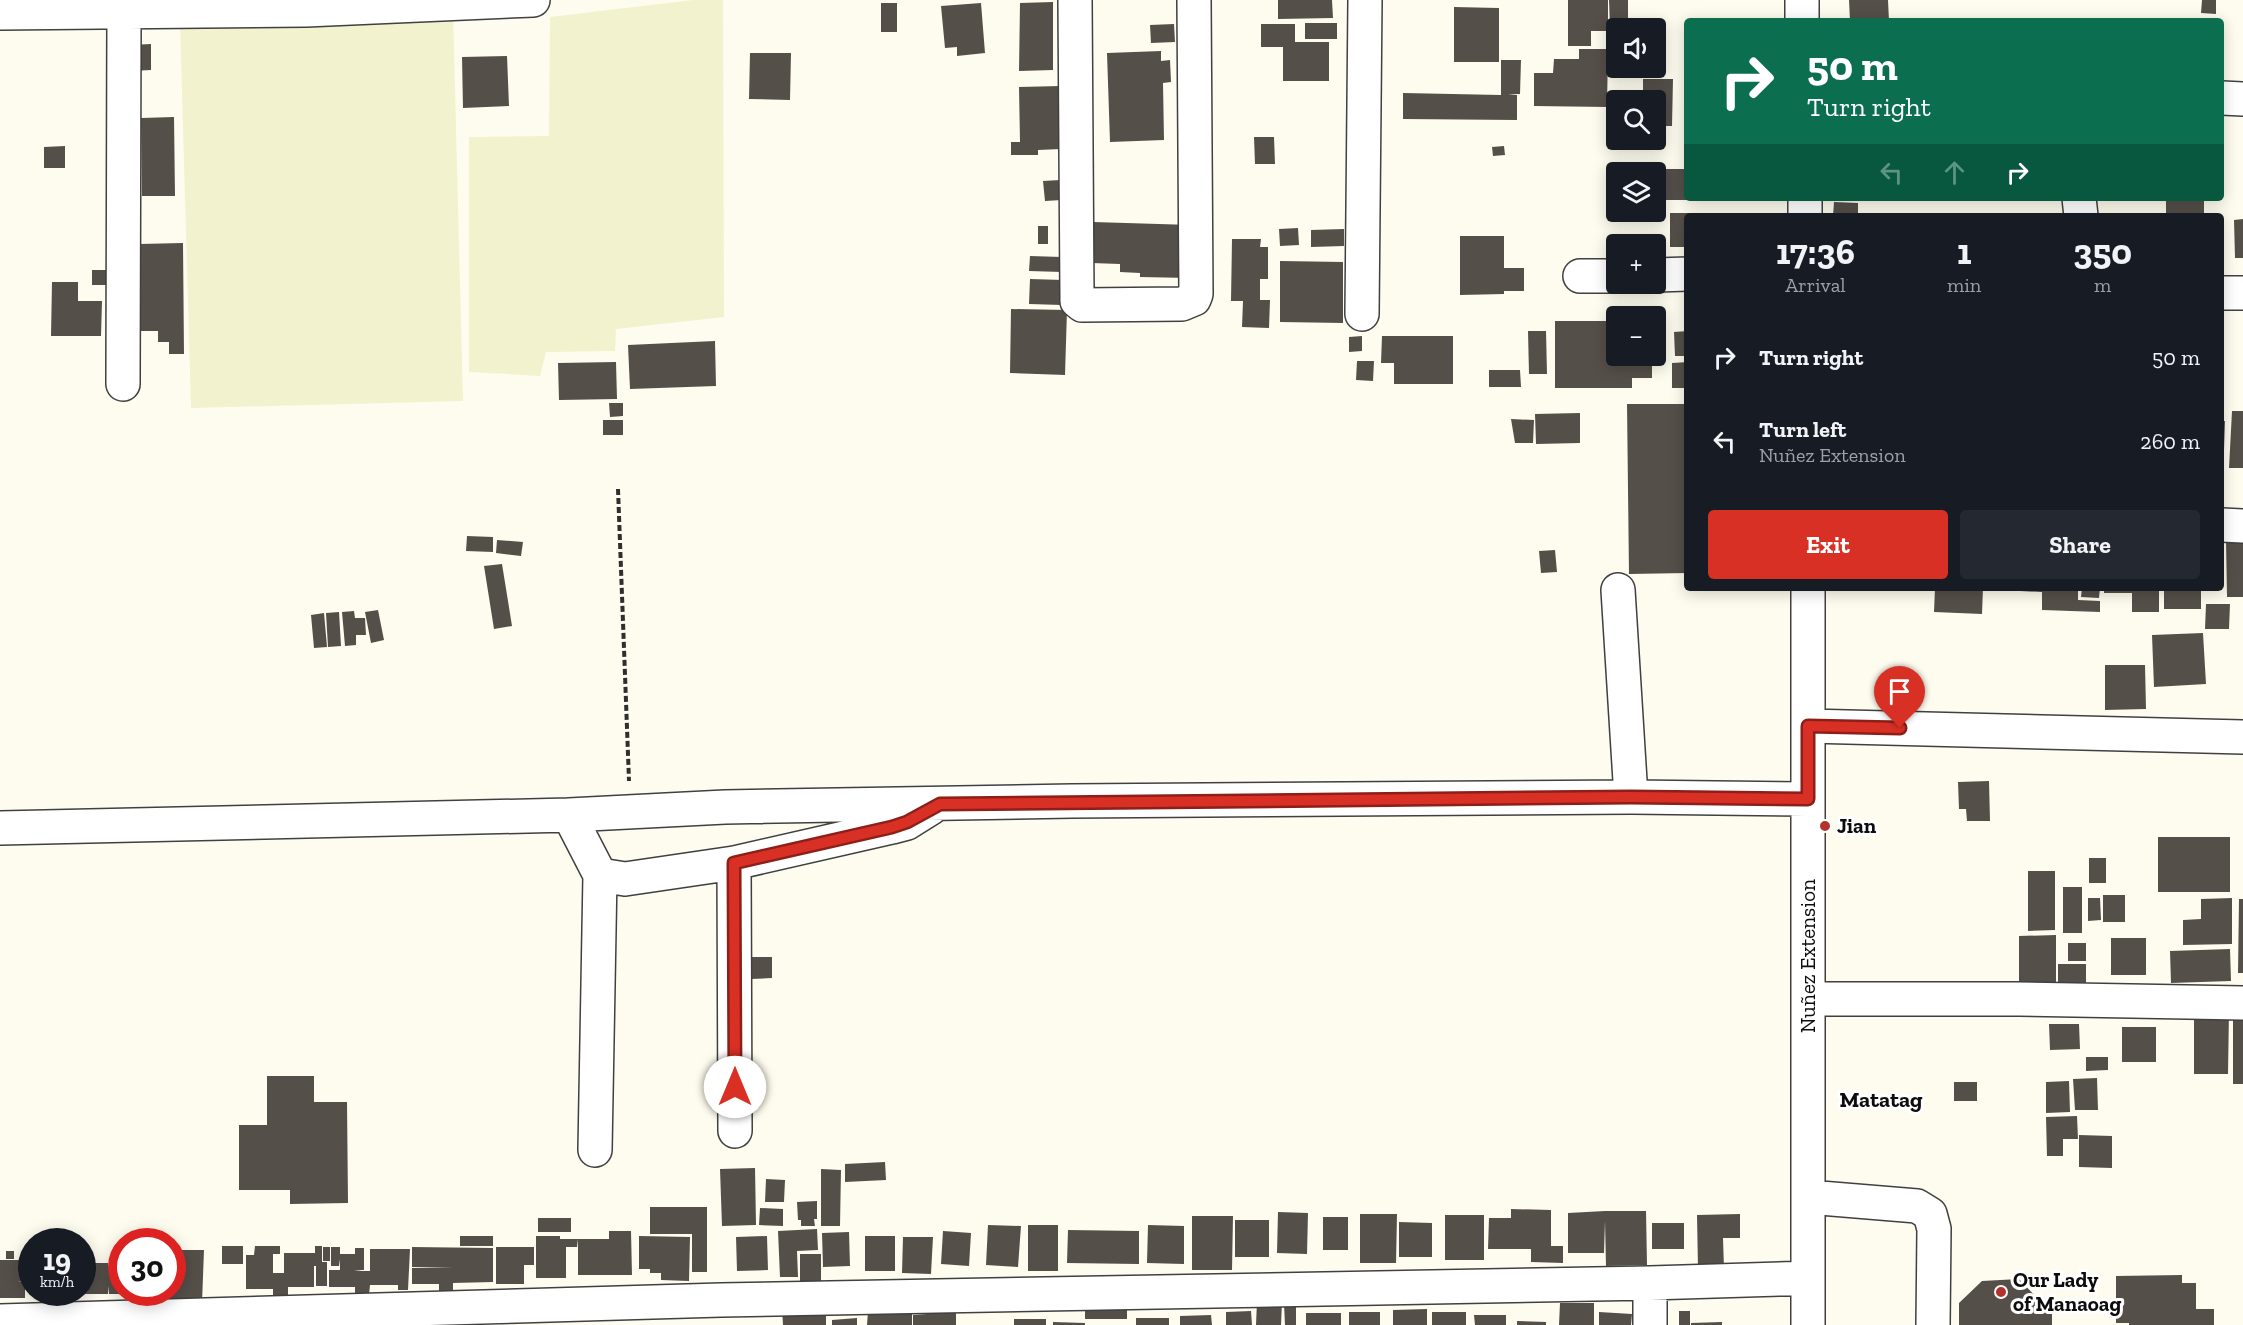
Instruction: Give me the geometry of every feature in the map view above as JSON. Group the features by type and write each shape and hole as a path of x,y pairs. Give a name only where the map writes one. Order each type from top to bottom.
{"street":[{"path":"0,14 124,13 305,5 533,0"},
{"path":"1076,0 1077,301 1082,305 1182,304 1194,300 1196,294 1194,0"},
{"path":"1362,314 1365,0"},
{"path":"1802,0 1802,18"},
{"path":"123,384 124,13"},
{"path":"2224,98 2243,99"},
{"path":"1666,275 1684,274"},
{"path":"1580,276 1606,276"},
{"path":"2224,293 2243,293"},
{"path":"2224,525 2243,526"},
{"path":"1618,590 1631,797"},
{"name":"Nuñez Extension","path":"1808,591 1808,1325"},
{"path":"1808,726 2243,737"},
{"path":"0,828 569,815 725,807 1631,797 1808,799"},
{"path":"600,875 625,879 734,863 892,827 907,822 940,804"},
{"path":"569,815 600,875 596,1150"},
{"path":"734,863 735,1131"},
{"path":"1808,999 2019,999 2243,1003"},
{"path":"1808,1197 1917,1206 1930,1214 1934,1229 1933,1325"},
{"path":"0,1322 721,1312 1808,1278"},
{"path":"1650,1283 1650,1325"}],"path":[{"path":"618,489 630,812"}],"green space":[{"path":"693,0 723,0 724,317 616,329 615,351 546,352 540,376 469,372 469,137 549,136 550,17"},
{"path":"453,10 463,401 191,408 180,21"}],"building":[{"path":"1278,0 1332,0 1333,18 1278,19"},
{"path":"1568,0 1608,0 1606,31 1591,31 1591,46 1568,46"},
{"path":"1609,0 1628,0 1628,18 1610,18"},
{"path":"1849,0 1888,0 1889,18 1850,18"},
{"path":"2202,0 2216,0 2216,14 2201,13"},
{"path":"1053,2 1053,70 1019,71 1020,3"},
{"path":"881,3 897,3 897,32 881,32"},
{"path":"981,3 985,53 957,56 957,47 945,48 941,6"},
{"path":"1454,7 1499,8 1499,62 1454,62"},
{"path":"1305,23 1337,23 1337,39 1305,39"},
{"path":"1174,24 1175,42 1151,43 1150,25"},
{"path":"1261,24 1295,24 1295,42 1329,42 1329,81 1283,81 1283,47 1261,47"},
{"path":"151,44 151,70 131,71 130,45"},
{"path":"1579,49 1606,49 1606,107 1534,106 1534,73 1553,73 1554,59 1579,59"},
{"path":"1161,51 1161,61 1170,60 1171,82 1163,83 1164,140 1110,142 1107,53"},
{"path":"750,53 791,53 790,100 749,99"},
{"path":"507,56 509,106 463,108 462,57"},
{"path":"1501,60 1521,60 1520,94 1508,94 1517,95 1517,120 1403,119 1403,93 1501,95"},
{"path":"1643,79 1673,79 1672,126 1666,126 1666,90 1643,90"},
{"path":"1060,86 1061,149 1038,150 1038,155 1011,155 1011,142 1020,142 1019,87"},
{"path":"174,117 175,196 142,196 141,118"},
{"path":"1254,137 1274,137 1275,164 1255,164"},
{"path":"65,146 65,168 44,168 44,147"},
{"path":"1504,146 1505,155 1493,156 1492,147"},
{"path":"1666,169 1684,169 1684,200 1666,200"},
{"path":"1060,180 1062,200 1045,201 1043,181"},
{"path":"2166,201 2204,201 2204,213 2166,213"},
{"path":"1834,202 1858,203 1858,213 1833,213"},
{"path":"1670,213 1684,213 1684,247 1670,247"},
{"path":"2243,219 2243,258 2235,258 2234,220"},
{"path":"1093,222 1192,225 1190,278 1140,277 1140,273 1120,272 1120,264 1091,263"},
{"path":"1038,226 1048,226 1048,244 1038,244"},
{"path":"1298,228 1299,245 1280,246 1279,229"},
{"path":"1344,229 1344,246 1311,247 1311,230"},
{"path":"1460,236 1504,236 1504,268 1524,268 1524,291 1460,295"},
{"path":"1232,239 1261,239 1260,247 1268,247 1268,279 1260,279 1260,300 1270,300 1269,328 1242,327 1243,301 1231,301"},
{"path":"183,243 184,354 169,354 169,342 158,342 158,331 140,331 139,244"},
{"path":"1030,256 1062,257 1062,272 1029,271"},
{"path":"1280,261 1343,262 1343,323 1280,322"},
{"path":"92,270 119,270 120,285 92,285"},
{"path":"1030,279 1063,280 1062,305 1029,304"},
{"path":"52,282 78,282 78,301 102,301 101,336 51,336"},
{"path":"1011,309 1067,310 1065,375 1010,373"},
{"path":"1555,321 1606,321 1606,366 1652,366 1652,378 1632,378 1632,388 1555,388"},
{"path":"1528,331 1546,331 1547,374 1529,374"},
{"path":"1684,331 1684,356 1675,356 1674,332"},
{"path":"1362,336 1362,351 1349,352 1349,337"},
{"path":"1382,336 1453,336 1453,384 1394,384 1394,363 1381,363"},
{"path":"715,341 716,386 630,389 628,345"},
{"path":"1357,361 1374,361 1373,381 1356,380"},
{"path":"616,362 617,399 559,400 558,363"},
{"path":"1684,362 1684,388 1672,388 1672,363"},
{"path":"1489,370 1520,370 1521,387 1489,387"},
{"path":"609,403 623,403 623,416 610,417"},
{"path":"1627,404 1684,404 1684,573 1629,574"},
{"path":"2232,411 2243,411 2243,468 2229,468"},
{"path":"1580,413 1580,443 1536,444 1535,414"},
{"path":"1511,419 1534,420 1533,443 1515,443"},
{"path":"603,420 623,420 623,435 603,435"},
{"path":"467,536 493,537 493,552 466,551"},
{"path":"497,540 523,542 521,556 496,553"},
{"path":"2226,540 2243,540 2243,597 2227,597"},
{"path":"1555,550 1557,572 1541,573 1539,551"},
{"path":"502,564 512,626 494,629 484,566"},
{"path":"1935,591 1983,591 1982,614 1934,612"},
{"path":"2020,591 2078,591 2078,600 2100,601 2100,612 2042,610 2042,592"},
{"path":"2082,591 2100,591 2099,598 2081,597"},
{"path":"2104,591 2159,591 2159,612 2132,612 2132,593 2104,593"},
{"path":"2164,591 2201,591 2201,609 2164,609"},
{"path":"2206,604 2230,604 2229,629 2205,629"},
{"path":"378,610 384,640 371,643 365,612"},
{"path":"354,611 355,618 365,618 366,635 356,635 356,645 345,646 342,612"},
{"path":"339,612 341,646 328,647 326,613"},
{"path":"324,613 327,647 314,648 311,615"},
{"path":"2203,633 2206,684 2154,687 2152,635"},
{"path":"2105,665 2145,665 2146,709 2105,710"},
{"path":"1989,781 1990,821 1967,821 1966,809 1959,809 1958,782"},
{"path":"2158,837 2230,837 2230,892 2158,892"},
{"path":"2089,858 2106,858 2106,883 2089,883"},
{"path":"2028,871 2055,871 2055,930 2028,931"},
{"path":"2063,887 2082,887 2082,933 2063,933"},
{"path":"2103,895 2125,895 2125,922 2103,922"},
{"path":"2088,898 2100,898 2101,920 2088,921"},
{"path":"2232,898 2232,944 2183,945 2183,920 2201,919 2201,899"},
{"path":"2239,899 2243,899 2243,973 2238,973"},
{"path":"2056,935 2056,987 2019,987 2019,936"},
{"path":"2111,938 2146,938 2146,975 2111,975"},
{"path":"2068,943 2086,943 2086,961 2068,961"},
{"path":"2230,949 2231,981 2171,983 2170,951"},
{"path":"751,957 772,957 772,978 751,979"},
{"path":"2058,964 2086,964 2086,987 2058,987"},
{"path":"2233,1009 2243,1009 2243,1084 2233,1084"},
{"path":"2194,1011 2229,1011 2228,1074 2194,1074"},
{"path":"2049,1024 2079,1024 2080,1049 2050,1050"},
{"path":"2122,1027 2156,1027 2156,1062 2122,1062"},
{"path":"2086,1057 2108,1057 2108,1070 2086,1071"},
{"path":"267,1076 314,1076 314,1102 347,1102 348,1203 290,1204 290,1190 239,1190 239,1125 267,1125"},
{"path":"2097,1078 2098,1110 2075,1110 2073,1079"},
{"path":"2069,1081 2070,1112 2046,1113 2046,1082"},
{"path":"1954,1082 1977,1082 1977,1101 1954,1101"},
{"path":"2077,1116 2078,1139 2063,1139 2063,1156 2047,1156 2046,1117"},
{"path":"2079,1135 2112,1136 2112,1168 2079,1167"},
{"path":"885,1162 886,1180 845,1182 845,1164"},
{"path":"755,1168 756,1225 722,1226 720,1169"},
{"path":"821,1169 841,1170 840,1226 821,1226"},
{"path":"766,1179 785,1180 784,1202 765,1202"},
{"path":"817,1201 815,1226 801,1226 801,1220 798,1220 797,1202"},
{"path":"650,1207 707,1207 707,1272 692,1272 692,1234 650,1234"},
{"path":"760,1208 783,1209 783,1226 759,1225"},
{"path":"1511,1209 1551,1210 1551,1246 1563,1246 1563,1263 1531,1262 1531,1249 1488,1249 1489,1218 1511,1218"},
{"path":"1646,1211 1647,1265 1606,1266 1605,1221 1604,1253 1568,1253 1568,1213"},
{"path":"1278,1212 1308,1213 1307,1254 1277,1253"},
{"path":"1360,1214 1397,1214 1396,1263 1360,1263"},
{"path":"1740,1214 1740,1238 1723,1238 1724,1269 1698,1269 1697,1215"},
{"path":"1445,1215 1484,1215 1484,1260 1445,1260"},
{"path":"1192,1216 1233,1216 1232,1270 1192,1270"},
{"path":"1323,1217 1348,1217 1348,1250 1323,1250"},
{"path":"538,1218 571,1218 571,1232 538,1232"},
{"path":"1235,1220 1269,1220 1269,1257 1235,1257"},
{"path":"1399,1222 1432,1223 1432,1257 1399,1257"},
{"path":"1652,1223 1684,1223 1684,1249 1652,1249"},
{"path":"988,1225 1021,1226 1018,1267 986,1265"},
{"path":"1028,1225 1058,1225 1058,1271 1028,1271"},
{"path":"1148,1225 1184,1226 1184,1264 1147,1263"},
{"path":"817,1229 818,1250 797,1251 798,1277 780,1277 778,1231"},
{"path":"1068,1230 1139,1231 1139,1264 1067,1263"},
{"path":"609,1231 631,1231 632,1275 578,1275 578,1239 609,1239"},
{"path":"943,1231 971,1233 969,1266 941,1264"},
{"path":"849,1232 850,1266 823,1267 822,1233"},
{"path":"460,1236 493,1236 493,1246 460,1246"},
{"path":"536,1236 578,1239 577,1247 566,1247 566,1278 536,1278"},
{"path":"639,1236 690,1237 689,1281 661,1280 661,1273 650,1273 650,1269 639,1269"},
{"path":"767,1236 768,1270 737,1271 736,1237"},
{"path":"865,1236 895,1236 895,1271 865,1271"},
{"path":"903,1237 933,1237 931,1274 902,1273"},
{"path":"222,1246 243,1246 243,1264 222,1264"},
{"path":"255,1246 280,1246 280,1254 273,1254 273,1273 284,1273 284,1253 315,1253 315,1246 322,1246 322,1262 327,1262 327,1286 316,1286 316,1266 314,1266 314,1287 288,1287 288,1302 273,1302 273,1289 246,1289 246,1255 254,1255"},
{"path":"323,1247 330,1247 330,1261 323,1261"},
{"path":"331,1247 340,1247 340,1254 355,1254 355,1248 364,1248 364,1270 354,1270 362,1271 370,1271 370,1249 410,1249 408,1290 398,1290 398,1285 370,1285 369,1295 355,1295 355,1287 329,1287 329,1270 340,1270 340,1259 339,1266 331,1266"},
{"path":"412,1247 493,1248 493,1282 453,1283 453,1293 439,1293 439,1284 412,1284 412,1268 453,1267 412,1267"},
{"path":"496,1247 534,1247 534,1265 524,1265 524,1284 496,1284"},
{"path":"186,1250 204,1250 202,1303 186,1303"},
{"path":"6,1251 14,1251 14,1259 6,1259"},
{"path":"800,1254 821,1254 821,1282 800,1282"},
{"path":"0,1260 18,1260 18,1298 0,1298"},
{"path":"96,1263 108,1263 108,1294 96,1294"},
{"path":"2182,1275 2182,1283 2196,1283 2196,1309 2214,1309 2214,1325 2116,1323 2116,1276"},
{"name":"Our Lady of Manaoag","path":"2019,1279 2043,1304 2052,1304 2052,1325 1959,1325 1959,1303 1982,1281"},
{"path":"1257,1301 1282,1302 1281,1325 1256,1325"},
{"path":"1560,1303 1594,1303 1594,1325 1559,1325"},
{"path":"1284,1304 1296,1304 1296,1325 1285,1325"},
{"path":"826,1307 826,1325 783,1325 782,1308"},
{"path":"1085,1307 1127,1307 1127,1319 1085,1319"},
{"path":"1427,1309 1427,1325 1393,1325 1393,1310"},
{"path":"868,1311 912,1312 912,1325 867,1325"},
{"path":"1251,1311 1252,1325 1226,1325 1226,1312"},
{"path":"1679,1311 1690,1311 1690,1325 1679,1325"},
{"path":"956,1312 956,1325 913,1325 913,1315"},
{"path":"1349,1312 1380,1312 1380,1325 1349,1325"},
{"path":"1432,1312 1466,1312 1466,1325 1432,1325"},
{"path":"1599,1312 1632,1314 1631,1325 1599,1325"},
{"path":"1306,1313 1341,1313 1341,1325 1306,1325"},
{"path":"1211,1315 1212,1325 1180,1325 1180,1316"},
{"path":"1474,1315 1506,1315 1506,1325 1475,1325"},
{"path":"857,1318 857,1325 832,1325 832,1320"},
{"path":"1136,1318 1169,1318 1169,1325 1136,1325"},
{"path":"1014,1319 1046,1319 1046,1325 1014,1325"},
{"path":"1517,1321 1546,1322 1546,1325 1517,1325"},
{"path":"1053,1322 1085,1323 1085,1325 1053,1325"},
{"path":"1722,1322 1722,1325 1691,1325 1691,1323"}],"place":[{"name":"Jian","path":"1825,826"},
{"name":"Our Lady of Manaoag","path":"2001,1292"}],"district":[{"name":"Matatag","path":"1881,1099"}],"route":[{"path":"735,1087 734,863 892,827 907,822 940,804 1631,797 1808,799 1808,726 1900,728"}]}
